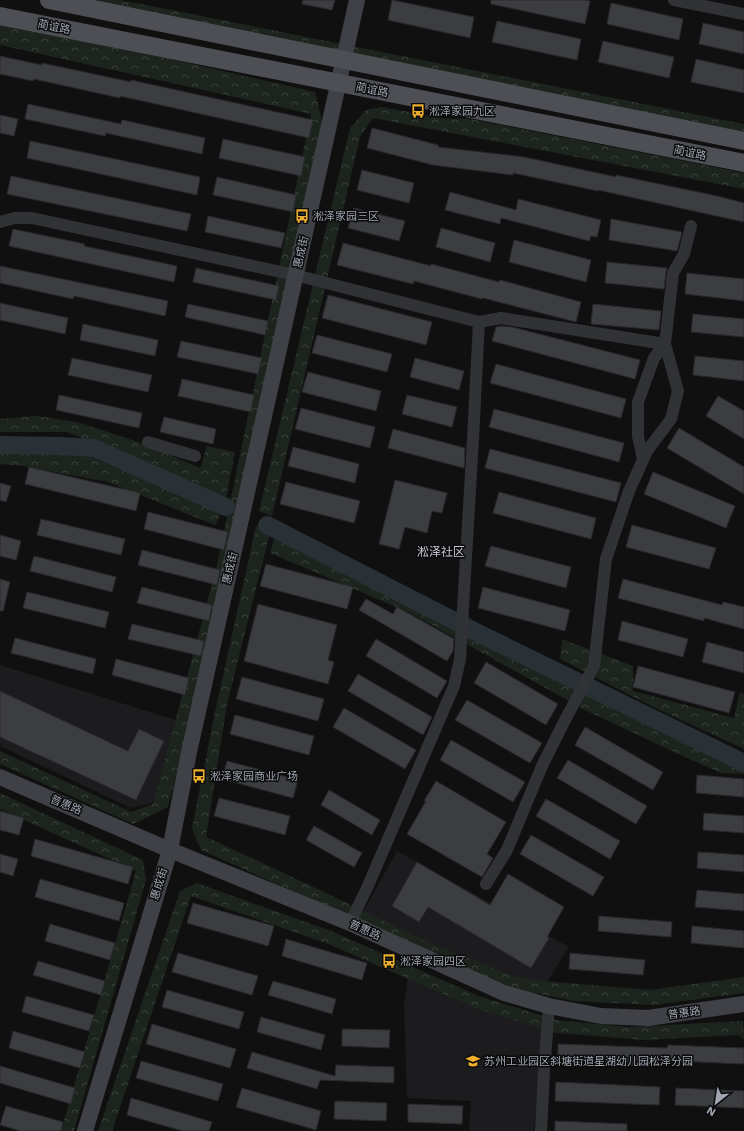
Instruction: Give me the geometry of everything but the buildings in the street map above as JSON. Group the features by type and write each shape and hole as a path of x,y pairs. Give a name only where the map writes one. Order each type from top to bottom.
{"main road":[{"name":"蔺谊路","path":"49,0 744,141"},
{"name":"蔺谊路","path":"0,16 744,163"}],"street":[{"name":"惠成街","path":"85,1131 170,850 189,752 357,0"},
{"path":"674,0 744,14"},
{"path":"0,222 14,218 32,218 296,274 479,322 501,318 665,344"},
{"path":"486,884 507,850 542,766 594,666 606,559 629,491 647,450 671,419 678,391 665,344 673,274 684,254 691,226"},
{"path":"350,923 367,888 454,686 460,659 479,322"},
{"path":"643,459 638,436 638,402 654,358 665,344"},
{"path":"148,442 195,456"},
{"name":"普惠路","path":"0,777 170,850 350,923 504,993 549,1006 601,1016 648,1018 744,1004"},
{"path":"541,1131 549,1006"}],"shaded area":[{"path":"0,665 185,723 163,800 131,808 0,746"},
{"path":"397,851 569,947 544,987 496,974 361,915"},
{"name":"苏州工业园区斜塘街道星湖幼儿园松泽分园","path":"409,971 543,1024 534,1131 469,1131 471,1101 407,1098 404,1003"}],"green space":[{"path":"42,0 121,0 744,124 744,146"},
{"path":"0,20 315,92 322,121 225,585 168,807 133,824 0,764 0,751 131,812 153,804 217,565 311,114 0,45"},
{"path":"382,107 440,118 470,119 744,173 744,189 373,118 360,137 272,516 259,511 350,128 366,110"},
{"path":"38,416 81,423 144,444 200,468 207,446 235,452 226,499 67,432 0,432 0,419"},
{"path":"0,448 70,448 221,513 215,525 108,482 23,466 0,464"},
{"path":"256,526 270,533 227,704 206,837 428,942 516,977 649,990 744,977 744,993 654,1005 574,1001 519,990 449,962 201,850 192,828 215,712"},
{"path":"275,534 495,644 734,759 744,761 744,774 721,773 676,753 587,711 410,613 270,553"},
{"path":"562,639 633,666 633,691 734,718 740,692 744,694 744,749 653,707 560,659"},
{"path":"0,793 143,860 146,880 74,1131 61,1131 136,871 0,809"},
{"path":"197,883 331,931 479,996 556,1020 629,1027 743,1021 744,1040 739,1035 644,1040 556,1033 475,1008 328,944 191,896 112,1131 98,1131 180,891"}],"waterway":[{"path":"0,445 94,448 226,507"},
{"path":"267,525 478,633 744,763"}],"place":[{"name":"淞泽家园九区","path":"418,111"},
{"name":"淞泽家园三区","path":"302,216"},
{"name":"淞泽家园商业广场","path":"199,776"},
{"name":"淞泽家园四区","path":"389,961"},
{"name":"苏州工业园区斜塘街道星湖幼儿园松泽分园","path":"473,1061"}],"district":[{"name":"淞泽社区","path":"441,552"}]}
